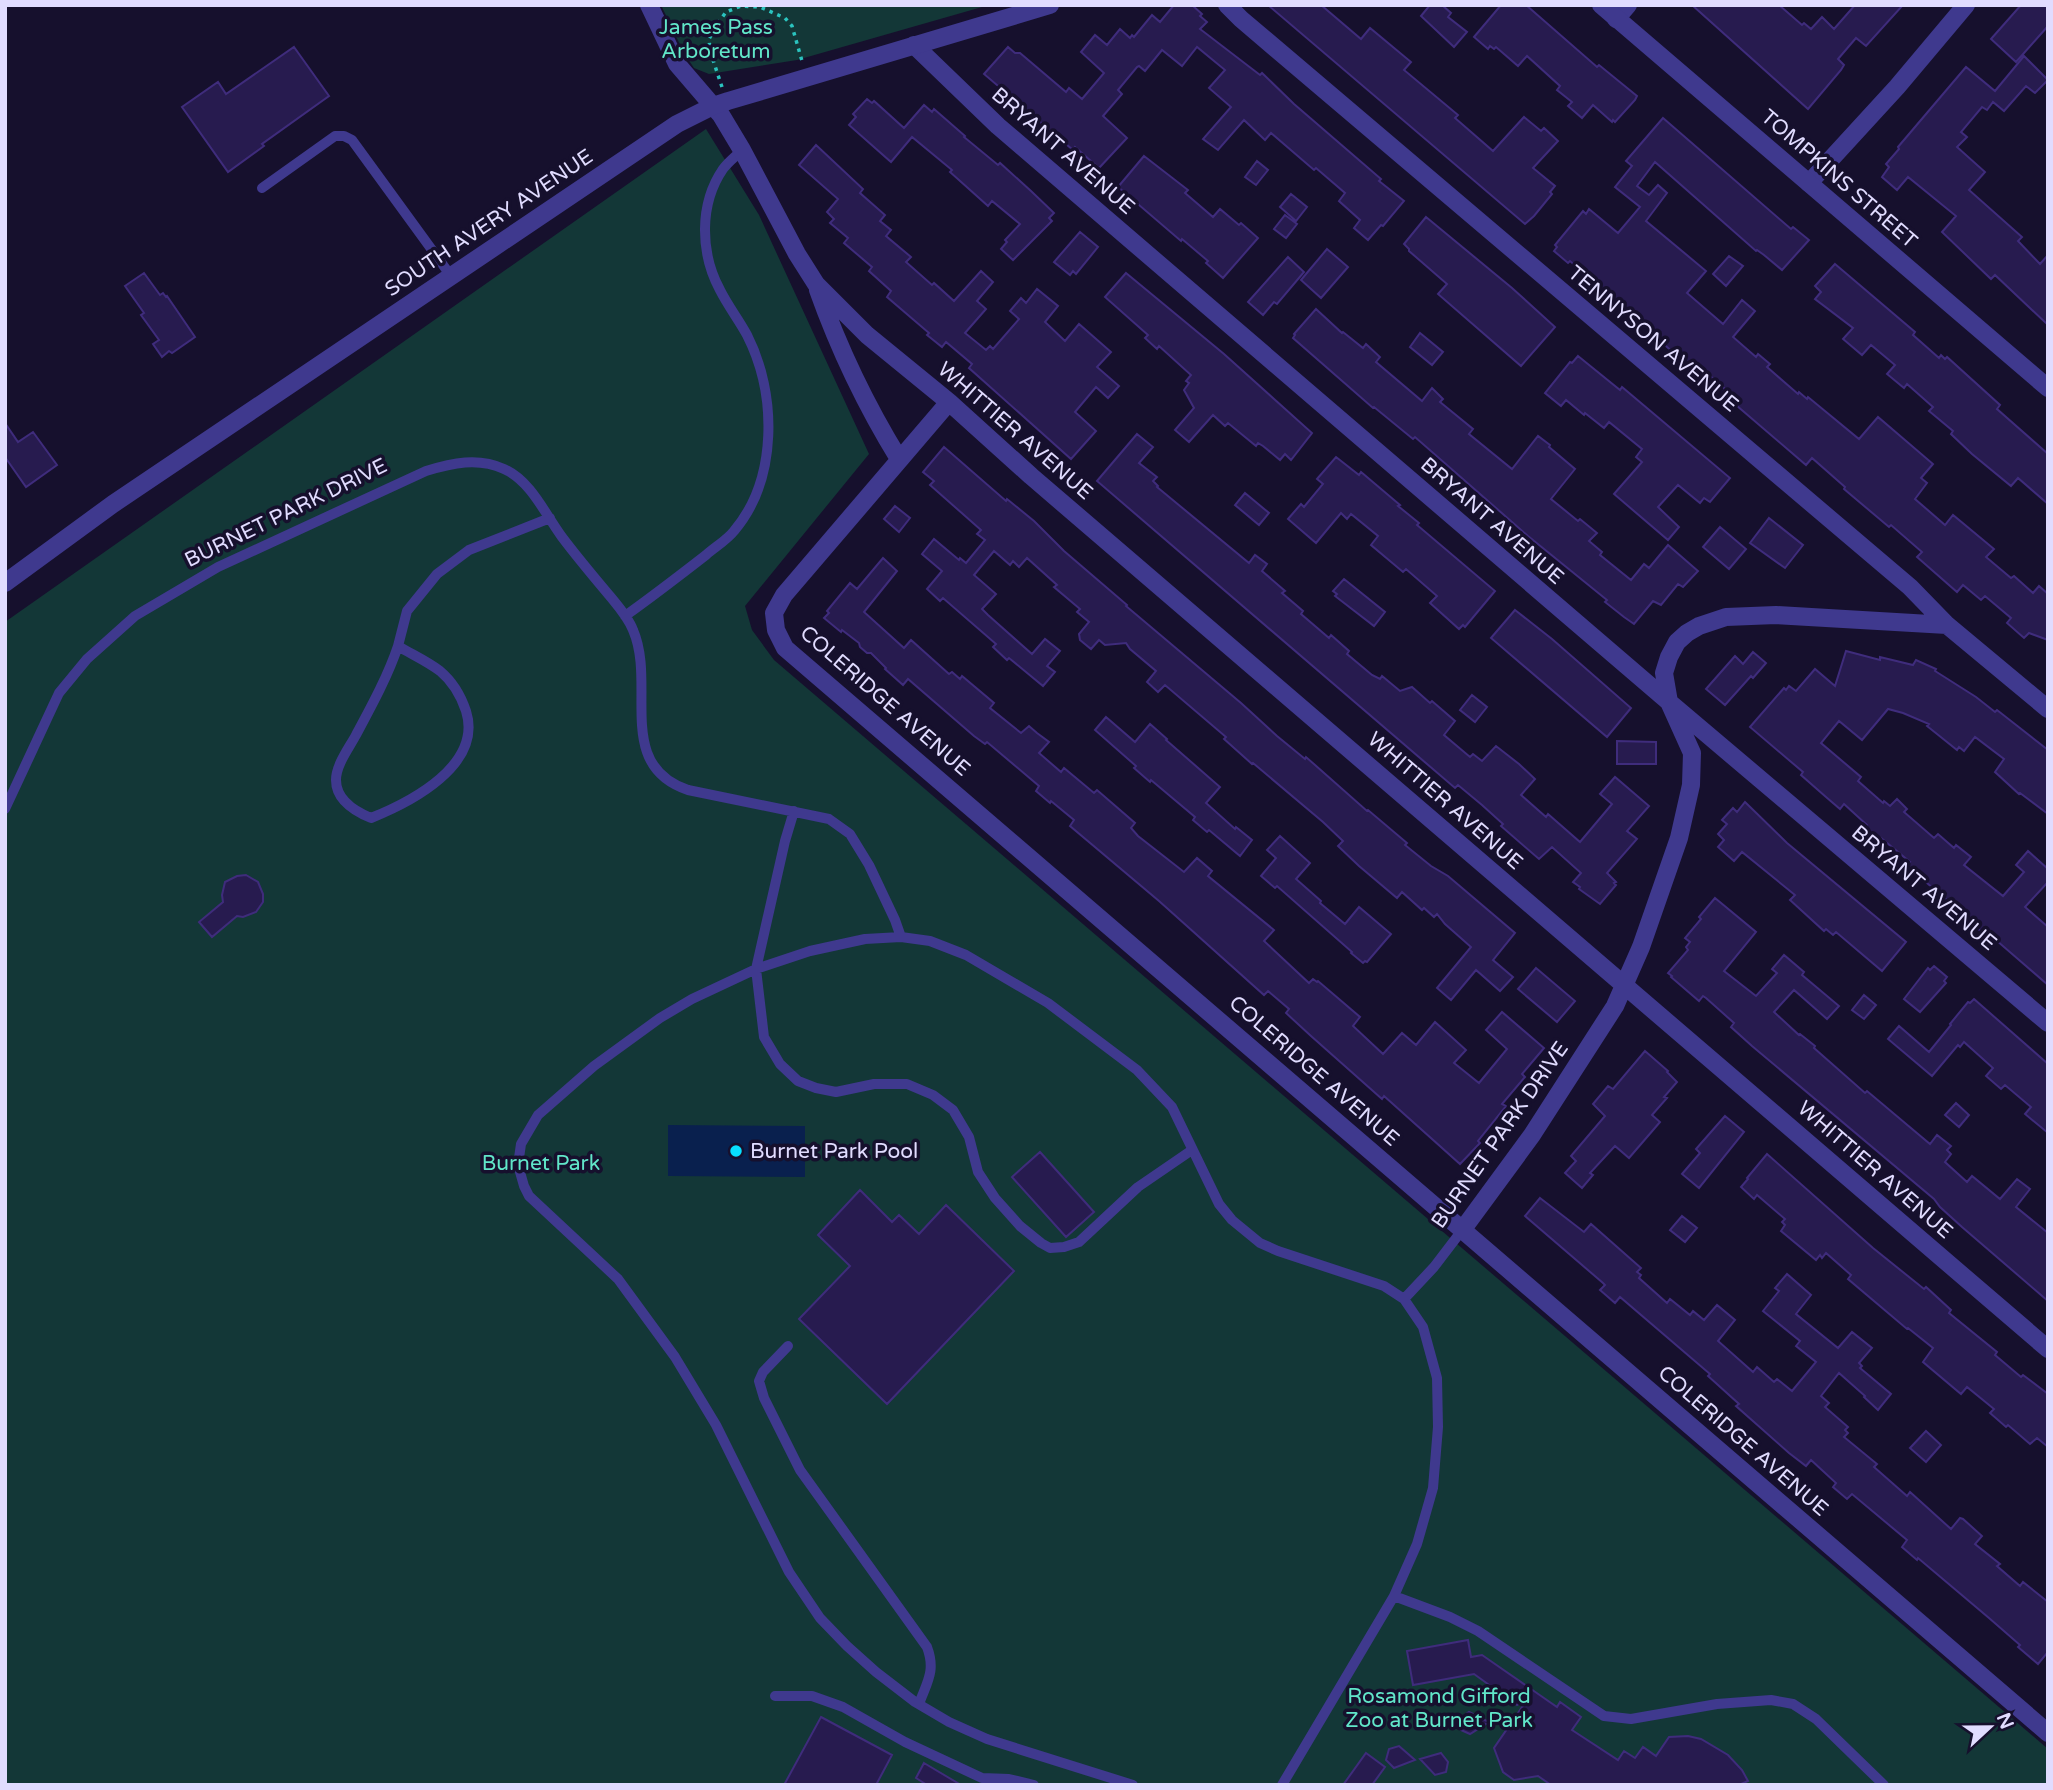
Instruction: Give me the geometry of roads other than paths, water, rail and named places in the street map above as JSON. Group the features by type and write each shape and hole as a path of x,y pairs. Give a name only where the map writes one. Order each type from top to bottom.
{"street":[{"name":"WHITTIER AVENUE","path":"649,5 677,64 720,104 721,115 816,284 832,327 882,431 900,459"},
{"name":"SOUTH AVERY AVENUE","path":"5,583 113,504 677,124 720,104 1050,5"},
{"name":"TENNYSON AVENUE","path":"1227,5 2047,708"},
{"name":"TOMPKINS STREET","path":"1601,5 1622,12 1809,183 2048,388"},
{"path":"1809,183 1897,87 1966,5"},
{"name":"BRYANT AVENUE","path":"914,45 998,126 1669,702 2048,1023"},
{"name":"WHITTIER AVENUE","path":"816,284 867,335 949,402 1031,476 2048,1349"},
{"name":"COLERIDGE AVENUE","path":"949,402 784,596 774,613 776,630 785,648 2048,1733"},
{"name":"BURNET PARK DRIVE","path":"1463,1229 1532,1135 1615,1006 1641,947 1679,838 1690,785 1692,752 1669,702 1664,673 1677,642 1699,626 1726,617 1776,615 1947,625"}],"lane":[{"path":"262,188 335,136 344,136 352,140 451,276"},
{"path":"625,615 660,592 733,533 751,506 763,478 769,439 764,378 748,336 719,288 705,252 704,224 712,192 723,168 742,150"},
{"name":"BURNET PARK DRIVE","path":"5,809 60,693 87,659 135,616 218,567 426,471 450,464 483,462 506,469 519,478 625,615 634,632 642,670 641,719 644,747 656,772 673,785 688,790 829,819 850,834 869,865 901,937"},
{"path":"398,646 439,671 452,684 463,701 470,723 464,747 449,770 436,783 415,798 370,818 348,806 339,794 336,779 339,766 365,718 398,646 407,611 437,574 469,550 550,518"},
{"path":"794,811 755,969 764,1037 780,1064 798,1082 835,1092 874,1084 907,1084 933,1095 953,1110 959,1119 969,1137 978,1172 995,1198 1020,1226 1050,1248 1079,1242 1138,1186 1192,1150"},
{"path":"1133,1785 987,1739 949,1722 919,1704 846,1646 820,1618 789,1572 716,1425 675,1357 618,1279 529,1196 518,1165 521,1144 538,1115 594,1066 660,1018 692,999 755,969 810,951 865,939 901,937 930,941 966,955 1048,1003 1137,1070 1172,1107 1219,1204 1232,1220 1260,1243 1384,1286 1404,1298 1423,1327 1437,1378 1438,1427 1433,1488 1418,1544 1394,1596 1282,1785"},
{"name":"BURNET PARK DRIVE","path":"1404,1298 1434,1267 1463,1229"},
{"path":"788,1346 763,1372 759,1381 764,1398 800,1470 927,1647 932,1670 919,1704"},
{"path":"1394,1596 1450,1617 1478,1631 1604,1716 1631,1719 1717,1704 1771,1700 1793,1704 1815,1719 1884,1785"},
{"path":"775,1696 812,1696 843,1707 905,1742 982,1778 1009,1779 1034,1785"}],"water":[{"name":"Burnet Park Pool","path":"668,1125 805,1126 805,1177 668,1176"}],"place":[{"name":"Burnet Park Pool","path":"736,1151"}],"park label":[{"name":"James Pass Arboretum","path":"716,39"},
{"name":"Burnet Park","path":"541,1163"},
{"name":"Rosamond Gifford Zoo at Burnet Park","path":"1439,1708"}]}
